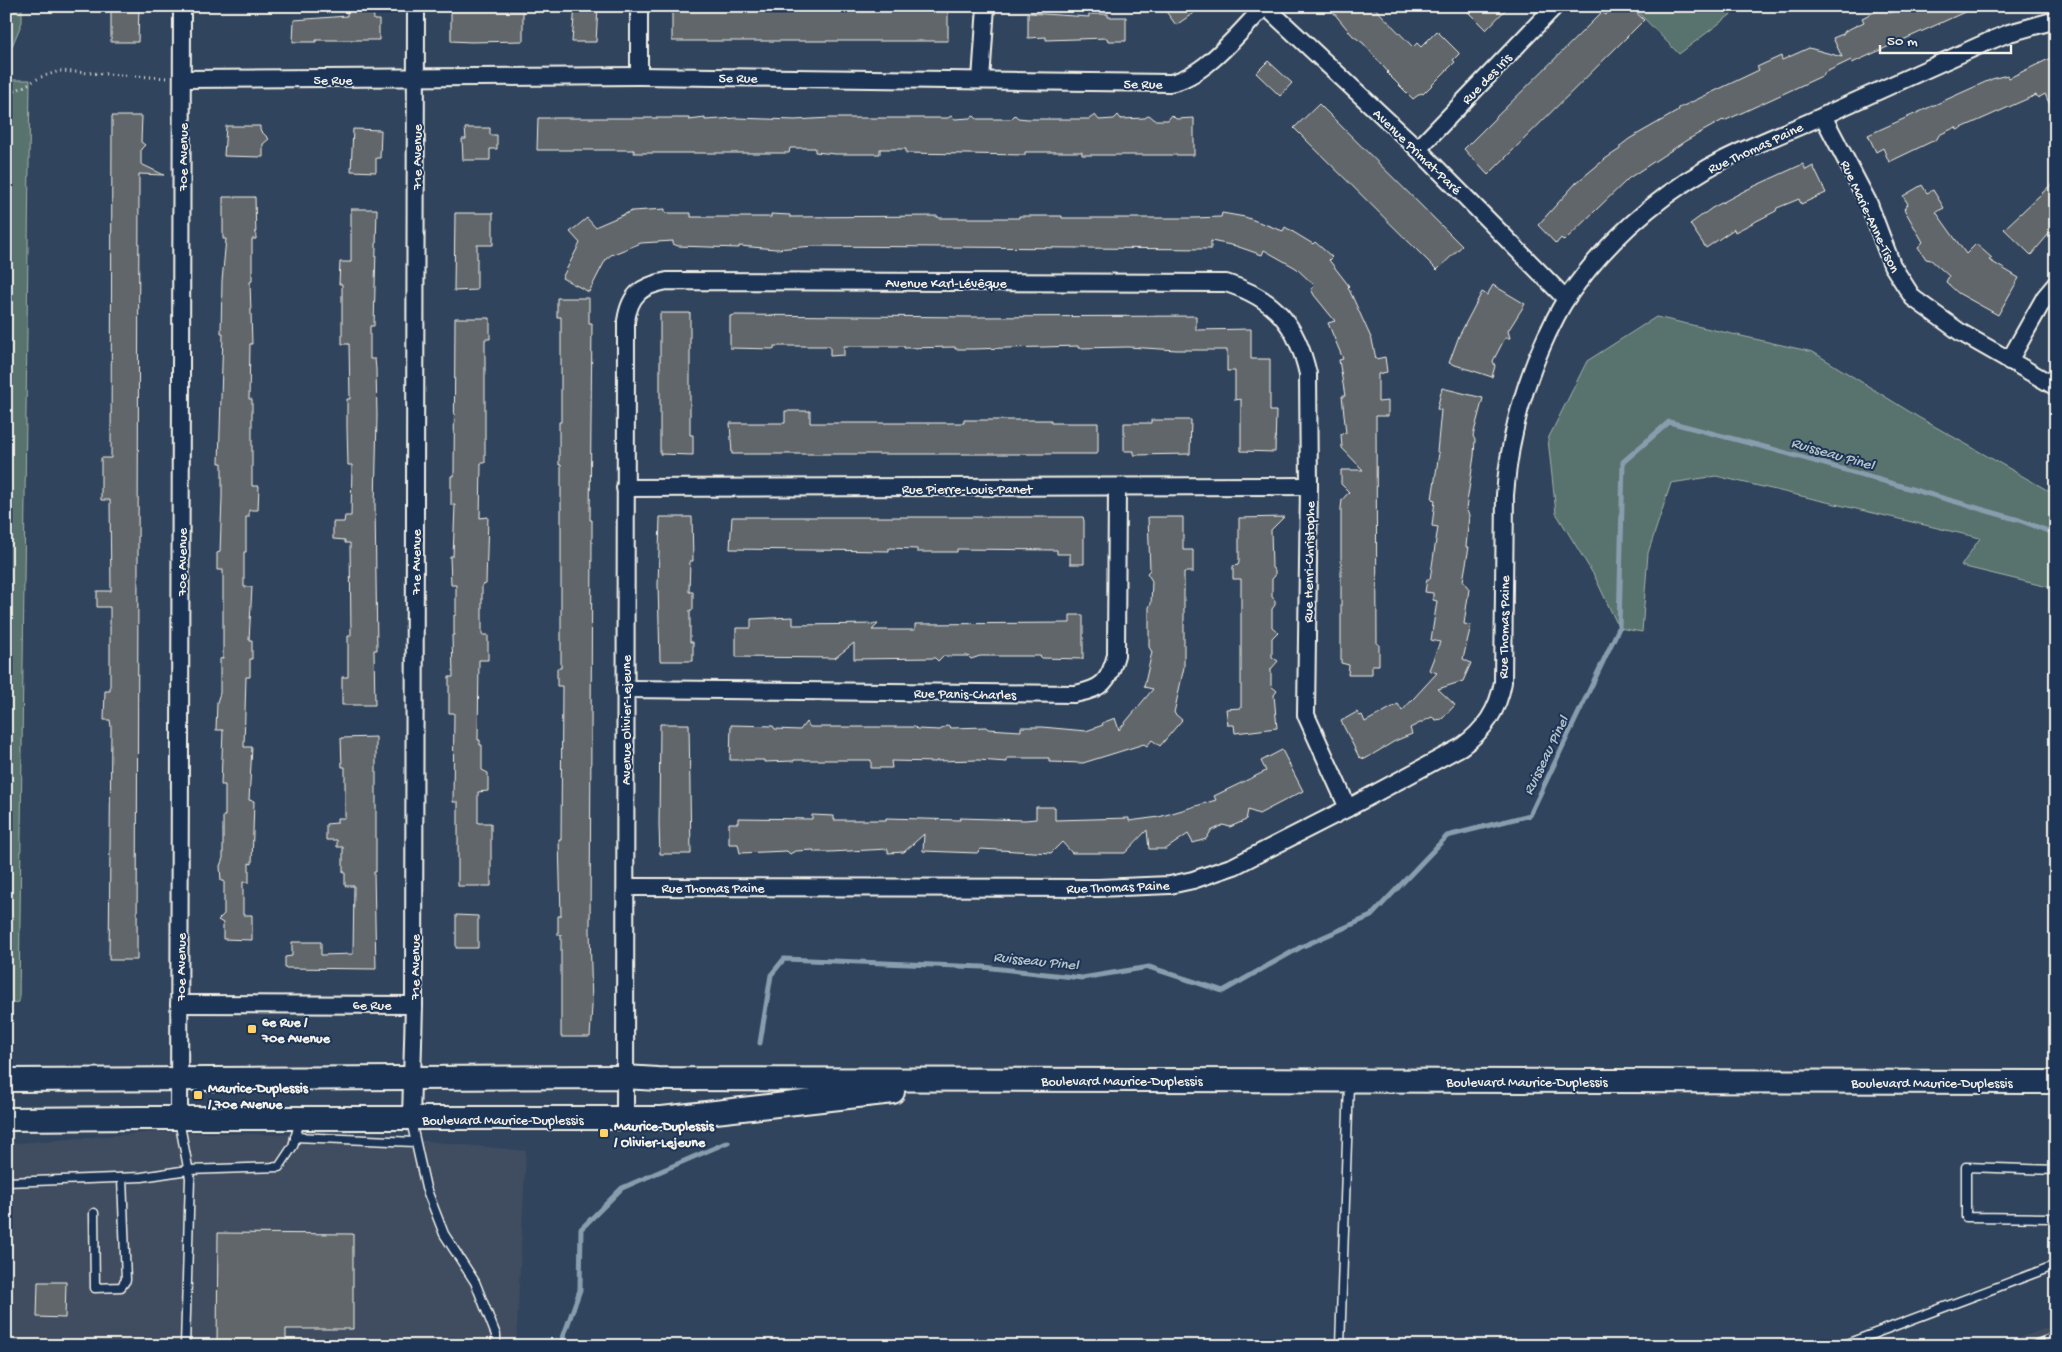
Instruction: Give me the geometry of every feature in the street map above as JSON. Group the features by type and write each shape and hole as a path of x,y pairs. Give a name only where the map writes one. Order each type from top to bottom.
{"street":[{"name":"70e Avenue","path":"179,1118 182,6"},
{"name":"71e Avenue","path":"411,1119 414,1005 416,6"},
{"path":"638,6 640,76"},
{"path":"981,80 986,6"},
{"name":"5e Rue","path":"182,79 640,76 1170,83 1182,81 1203,69 1265,6"},
{"name":"Avenue Primat-Paré","path":"1265,6 1418,149 1566,299"},
{"name":"Rue des Iris","path":"1418,149 1555,6"},
{"name":"Rue Thomas Paine","path":"626,887 1098,888 1170,885 1193,880 1234,866 1348,808 1461,747 1481,730 1496,708 1503,682 1507,467 1520,405 1531,371 1566,299 1611,245 1657,202 1708,168 1736,153 1987,42 2009,33 2056,20"},
{"name":"Rue Marie-Anne-Tison","path":"1823,116 1868,204 1892,265 1913,298 1960,332 2056,387"},
{"name":"Avenue Karl-Lévêque","path":"626,321 629,305 638,293 650,284 667,281 1226,283 1256,294 1281,314"},
{"path":"2009,360 2045,297 2056,284"},
{"name":"Rue Henri-Christophe","path":"1281,314 1291,328 1304,358 1308,374 1309,486 1306,715 1348,808"},
{"name":"Avenue Olivier-Lejeune","path":"625,1118 626,321"},
{"name":"Rue Pierre-Louis-Panet","path":"625,488 1309,486"},
{"name":"Rue Panis-Charles","path":"625,688 1075,694 1092,691 1104,683 1112,670 1116,655 1117,488"},
{"name":"6e Rue","path":"179,1004 414,1005"},
{"name":"Boulevard Maurice-Duplessis","path":"6,1080 624,1078 2056,1082"},
{"name":"Boulevard Maurice-Duplessis","path":"6,1119 179,1118 298,1128 411,1119 662,1118 998,1080"}],"lane":[{"path":"1340,1346 1349,1081"},
{"path":"179,1118 190,1178 185,1346"},
{"path":"411,1119 426,1188 444,1234 476,1282 496,1335 496,1346"},
{"path":"6,1182 142,1177 188,1170 280,1167 292,1146 298,1128 415,1142"},
{"path":"2056,1170 1966,1167 1966,1217 2056,1218"},
{"path":"94,1213 95,1288 121,1287 126,1280 122,1178"},
{"path":"1841,1346 2056,1265"}],"path":[{"path":"6,96 41,77 60,71 182,79"}],"shaded area":[{"path":"158,1132 385,1137 526,1151 516,1346 6,1346 6,1144"},
{"path":"2056,1325 2056,1346 1996,1346"}],"green space":[{"path":"6,6 22,6 22,22 6,61"},
{"path":"1632,6 1742,6 1679,54"},
{"path":"6,80 30,80 19,1002 6,1004"},
{"path":"1656,317 1813,352 1918,417 2056,495 2056,589 1961,566 1980,538 1716,476 1671,483 1648,553 1642,632 1619,628 1595,577 1556,513 1548,439 1587,361"}],"building":[{"path":"111,6 139,6 138,42 111,42"},
{"path":"347,6 373,6 374,20 379,20 379,40 293,42 294,20 347,16"},
{"path":"575,6 598,6 596,42 572,42"},
{"path":"817,6 948,8 948,41 672,41 672,8 817,8"},
{"path":"1162,6 1204,6 1176,25"},
{"path":"1328,6 1373,6 1413,47 1417,43 1421,47 1437,31 1459,54 1453,60 1455,62 1423,94 1421,93 1413,99 1387,73 1363,43 1353,36"},
{"path":"1462,6 1509,6 1486,30"},
{"path":"1611,6 1629,6 1644,20 1488,175 1464,149 1602,12 1606,15"},
{"path":"1887,6 1890,13 1905,6 1978,6 1852,63 1851,60 1824,73 1824,75 1723,120 1687,140 1629,178 1564,241 1561,238 1556,244 1538,225 1576,183 1620,149 1620,146 1629,139 1678,111 1679,108 1759,70 1757,67 1781,56 1782,60 1809,48 1842,57 1833,38 1864,22 1862,18"},
{"path":"451,10 523,10 523,41 451,41"},
{"path":"1028,13 1089,17 1089,14 1108,14 1108,17 1126,17 1126,41 1108,41 1107,38 1046,40 1046,37 1028,38"},
{"path":"2051,58 2056,69 2056,118 2045,94 2038,98 2036,95 1957,130 1956,127 1939,135 1937,139 1889,162 1883,148 1876,152 1868,135 1992,79 2007,75 2009,78"},
{"path":"1268,61 1292,83 1280,96 1256,73"},
{"path":"1319,104 1462,246 1437,270 1294,128"},
{"path":"1015,115 1018,118 1028,119 1089,119 1095,115 1099,120 1114,119 1118,115 1121,119 1145,118 1149,115 1155,120 1168,120 1172,115 1176,119 1194,118 1194,155 1082,155 1082,152 1025,152 1025,155 906,153 906,149 880,149 880,154 835,154 815,152 815,148 790,148 789,153 634,153 634,150 537,150 538,118 689,118 689,120 705,118 705,120 737,118 795,120 830,118 948,118 951,116 955,119 974,116 977,119 1011,119"},
{"path":"112,116 142,116 141,142 145,145 141,149 141,164 164,175 139,174 137,960 109,960 111,727 110,720 104,720 105,691 110,691 110,607 97,607 97,591 111,591 110,500 101,500 101,458 111,458"},
{"path":"226,126 260,126 260,130 269,139 263,144 263,157 224,156"},
{"path":"465,128 490,128 490,135 497,135 497,149 490,149 490,160 463,160 462,139 466,139"},
{"path":"353,129 381,130 380,158 376,158 376,172 351,171"},
{"path":"1803,164 1806,170 1813,166 1826,193 1801,204 1799,199 1777,208 1776,211 1735,232 1734,229 1706,248 1690,224 1712,208"},
{"path":"2056,180 2056,231 2050,236 2048,235 2031,255 2004,229"},
{"path":"1922,185 1927,193 1933,190 1944,208 1936,212 1966,254 1976,244 1992,258 1989,260 2019,278 1998,315 1958,293 1946,282 1949,276 1931,260 1926,259 1918,247 1923,242 1904,209 1908,204 1903,196"},
{"path":"223,197 255,197 256,239 252,239 252,281 250,282 252,344 250,344 249,399 252,399 252,486 259,486 258,510 249,510 249,517 246,517 246,552 244,552 244,587 252,587 249,640 252,640 252,659 250,659 250,677 246,677 244,747 252,747 249,800 254,801 252,864 249,863 249,882 243,882 243,915 252,915 252,940 223,939 223,923 218,920 224,914 224,881 221,881 220,866 223,858 223,816 225,816 225,785 221,785 223,730 216,730 217,702 220,693 220,659 223,658 223,570 217,570 217,553 220,552 222,498 222,463 219,463 223,333 221,333 222,281 226,239 223,239"},
{"path":"351,209 377,209 374,326 370,326 370,359 375,359 376,369 377,416 375,505 377,650 374,650 375,705 342,705 342,677 348,677 348,636 351,636 350,543 345,543 345,540 333,539 333,522 344,522 345,516 351,516 352,465 348,465 347,427 347,399 350,399 349,344 342,344 342,284 339,284 340,262 351,262"},
{"path":"665,209 665,213 691,213 691,217 771,217 771,214 790,215 790,217 938,216 938,218 1019,218 1019,216 1062,216 1062,218 1193,218 1221,217 1222,213 1245,217 1283,231 1285,227 1313,244 1315,242 1332,257 1329,260 1349,286 1372,340 1376,359 1385,357 1387,372 1378,374 1378,402 1388,401 1388,416 1376,416 1377,644 1379,644 1379,665 1372,665 1372,675 1348,675 1349,665 1341,663 1341,508 1342,500 1349,492 1341,484 1341,470 1363,470 1342,448 1341,434 1346,433 1342,396 1345,396 1339,360 1343,359 1328,323 1335,321 1314,295 1311,289 1315,286 1296,268 1264,250 1262,255 1236,246 1211,241 1211,249 814,246 776,249 739,246 739,248 678,246 673,244 673,241 641,243 611,255 606,259 589,292 562,278 580,243 570,232 587,218 595,227 632,211"},
{"path":"455,213 493,213 493,245 477,245 477,290 454,291"},
{"path":"1493,285 1525,304 1508,331 1510,338 1505,338 1493,361 1495,366 1492,377 1449,363 1459,336 1482,292 1487,295"},
{"path":"557,298 589,298 589,323 592,323 590,930 592,1006 590,1037 561,1037 561,935 558,935 558,916 561,916 559,840 561,840 562,686 557,686 557,668 561,668 561,465 559,465 559,422 561,422 561,317 557,317"},
{"path":"660,313 690,313 690,435 693,435 693,455 660,454"},
{"path":"730,316 1196,316 1196,330 1251,329 1251,359 1270,359 1270,411 1276,411 1275,452 1241,451 1241,399 1235,400 1235,371 1227,371 1227,350 1177,350 1128,347 1078,348 1078,346 955,349 955,347 844,346 844,355 830,356 830,346 774,346 774,349 730,348"},
{"path":"455,318 490,318 490,339 485,339 485,463 481,463 480,518 488,517 486,584 482,585 482,635 488,635 488,660 479,660 478,740 480,740 480,745 482,745 482,770 488,773 488,791 478,792 478,823 491,823 491,886 458,886 458,802 453,802 454,713 449,713 449,677 453,677 452,635 454,635 454,615 456,615 456,585 451,585 450,556 453,556 455,505 451,505 451,476 454,476"},
{"path":"1442,388 1483,398 1473,436 1475,440 1474,456 1466,509 1469,515 1466,547 1469,547 1463,581 1469,589 1464,624 1471,625 1463,659 1471,663 1463,681 1438,689 1455,705 1442,719 1436,720 1432,717 1410,728 1412,734 1395,741 1365,759 1359,757 1341,721 1357,712 1359,716 1362,715 1365,722 1398,704 1402,711 1437,673 1429,670 1440,642 1431,640 1437,601 1433,600 1433,593 1425,592 1427,579 1430,579 1438,527 1432,526 1435,500 1432,499 1439,453 1437,452 1441,410 1437,409"},
{"path":"785,411 810,411 810,423 964,423 964,420 1051,420 1051,423 1098,423 1098,451 1097,454 732,454 730,423 785,423"},
{"path":"1151,420 1191,420 1190,454 1134,455 1134,451 1124,451 1124,423 1151,423"},
{"path":"660,517 692,517 693,561 690,561 689,592 693,592 693,610 690,610 690,642 693,642 693,661 660,661 658,585"},
{"path":"732,517 1083,517 1084,564 1070,564 1070,554 1057,554 1057,550 957,549 957,552 917,552 917,549 889,548 889,551 730,549"},
{"path":"1148,517 1183,517 1183,550 1193,550 1193,572 1184,572 1184,667 1174,713 1182,720 1160,746 1152,740 1147,746 1144,744 1083,763 1049,762 1049,758 1007,758 1007,762 978,760 936,762 891,761 892,768 871,768 871,760 764,762 764,760 730,760 731,725 773,726 775,729 800,730 806,722 810,727 915,727 917,729 940,730 948,725 951,728 986,727 988,729 1021,731 1021,727 1042,727 1086,731 1115,718 1119,730 1153,689 1144,687 1152,652 1149,647 1149,607 1151,604 1152,581 1147,573 1150,570"},
{"path":"1284,517 1271,530 1272,568 1275,570 1275,576 1272,579 1272,597 1275,600 1275,605 1272,609 1272,627 1278,632 1272,638 1272,657 1278,661 1271,669 1271,686 1277,691 1274,695 1277,728 1235,733 1234,725 1228,725 1226,709 1241,708 1241,579 1233,579 1233,566 1238,565 1239,562 1239,518"},
{"path":"1070,615 1083,615 1083,659 1042,658 1040,656 980,656 971,659 968,656 943,656 938,661 935,658 854,659 854,643 835,658 736,657 736,628 751,628 751,619 793,617 793,625 878,624 872,630 915,630 915,624 1070,623"},
{"path":"660,724 689,724 691,854 660,854"},
{"path":"376,737 376,872 374,872 376,969 285,968 285,957 292,956 292,942 321,942 321,955 353,954 354,886 345,886 343,847 337,847 337,840 326,840 326,824 337,823 337,818 345,818 345,767 342,767 341,738"},
{"path":"1282,750 1303,791 1259,814 1248,810 1246,820 1230,827 1223,825 1211,831 1206,839 1193,843 1188,834 1166,849 1149,849 1147,830 1125,853 1072,853 1062,842 1051,853 981,849 977,853 923,851 924,834 904,852 888,853 888,849 830,852 814,852 814,850 795,851 790,854 787,851 740,853 738,844 729,844 729,823 738,823 738,818 812,819 812,815 834,816 834,820 886,820 886,818 960,820 960,818 1025,820 1036,819 1036,807 1055,807 1055,820 1129,818 1129,821 1159,817 1216,800 1214,796 1266,771 1261,761"},
{"path":"456,915 478,916 478,948 456,948"},
{"path":"218,1233 353,1234 353,1329 286,1329 286,1345 217,1345"},
{"path":"38,1282 66,1282 65,1318 37,1317"}],"waterway":[{"name":"Ruisseau Pinel","path":"760,1043 771,975 784,959 983,967 1082,978 1149,967 1223,991 1301,947 1371,916 1447,836 1530,815 1619,628 1623,462 1669,422 1772,449 2019,520 2056,534"},
{"name":"Ruisseau Pinel","path":"560,1346 580,1290 581,1229 622,1188 728,1142"}],"railway":[{"path":"2024,1346 2056,1334"},
{"path":"2052,1346 2056,1344"}],"place":[{"name":"6e Rue / 70e Avenue","path":"252,1029"},
{"name":"Maurice-Duplessis / 70e Avenue","path":"198,1095"},
{"name":"Maurice-Duplessis / Olivier-Lejeune","path":"604,1133"}]}
